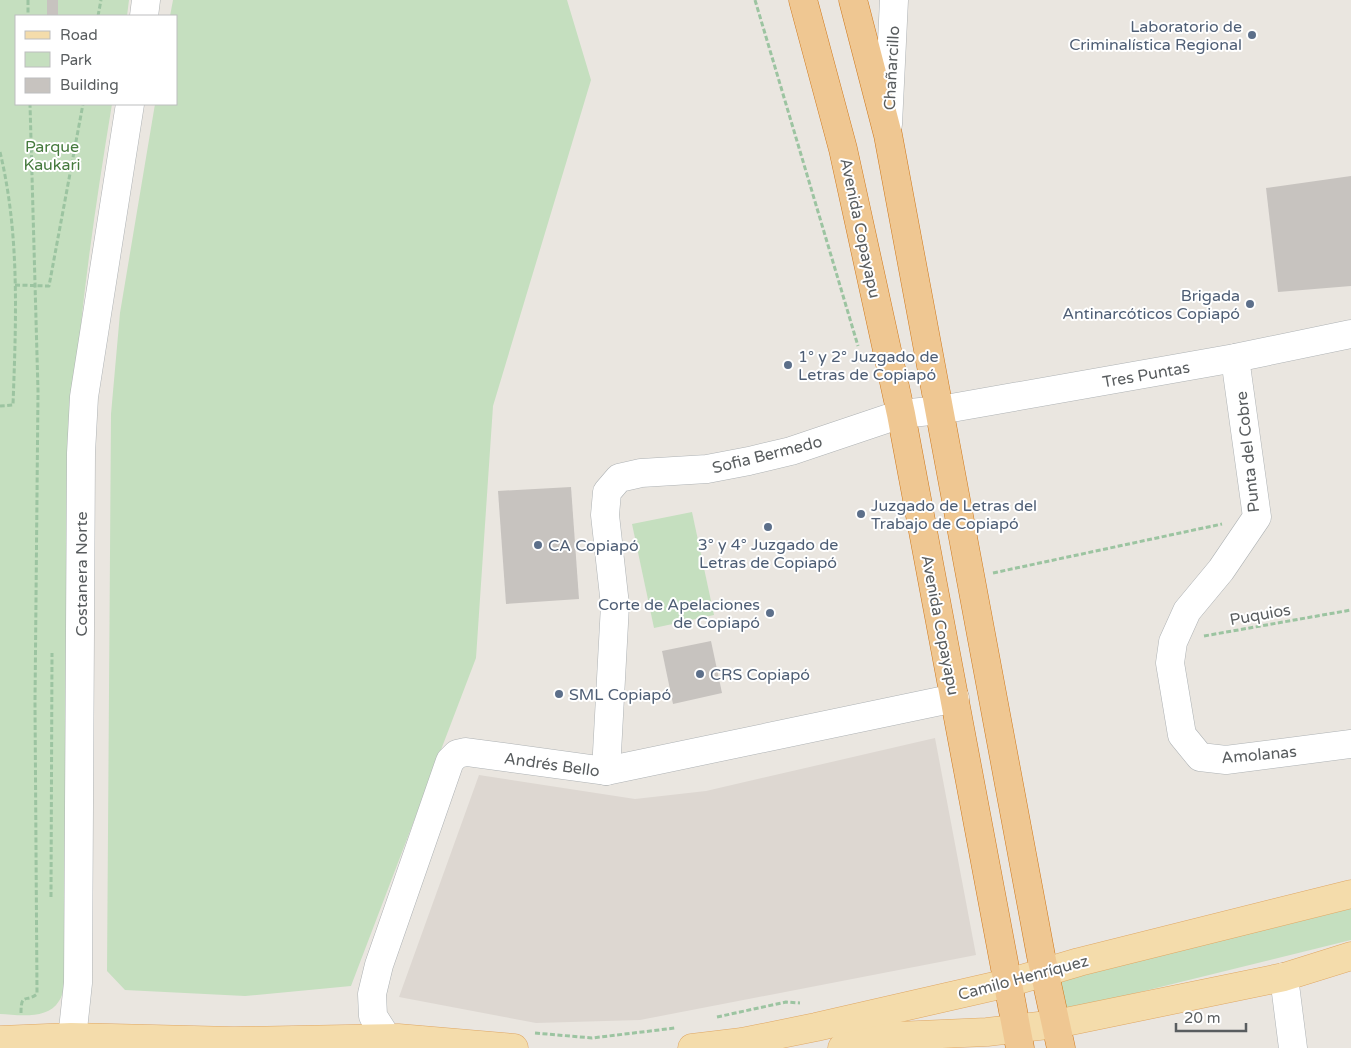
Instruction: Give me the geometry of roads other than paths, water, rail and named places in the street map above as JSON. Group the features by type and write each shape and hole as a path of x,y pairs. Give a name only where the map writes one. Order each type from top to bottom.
{"highway":[{"name":"Avenida Copayapu","path":"803,0 843,149 901,414 1018,1038"},
{"path":"852,0 888,135 1044,971 1058,1036"}],"main road":[{"name":"Camilo Henríquez","path":"685,1038 742,1042 807,1029 1008,984 1044,971 1351,894"},
{"path":"842,1048 896,1036 987,1032 1018,1038 1058,1036 1284,977 1351,956"},
{"path":"0,1040 234,1045 513,1044"},
{"path":"234,1045 284,1048"}],"street":[{"path":"144,15 146,0"},
{"name":"Chañarcillo","path":"888,135 894,0"},
{"name":"Costanera Norte","path":"71,1043 78,982 81,472 84,398 130,105"},
{"name":"Tres Puntas","path":"940,410 1236,358 1351,334"},
{"name":"Punta del Cobre","path":"1173,642 1187,611 1221,570 1257,517 1236,358"},
{"name":"Sofia Bermedo","path":"606,772 615,605 605,515 607,492 619,478 641,473 707,470 791,451 901,414 940,410"},
{"name":"Amolanas","path":"1173,642 1170,663 1182,735 1200,757 1226,760 1351,744"},
{"name":"Andrés Bello","path":"390,1043 373,1016 372,994 379,965 450,761 457,754 466,752 606,772 955,698"},
{"path":"1284,977 1293,1048"}],"place":[{"name":"Laboratorio de Criminalística Regional","path":"1252,35"},
{"name":"Brigada Antinarcóticos Copiapó","path":"1250,304"},
{"name":"1° y 2° Juzgado de Letras de Copiapó","path":"788,365"},
{"name":"Juzgado de Letras del Trabajo de Copiapó","path":"861,514"},
{"name":"3° y 4° Juzgado de Letras de Copiapó","path":"768,527"},
{"name":"CA Copiapó","path":"538,545"},
{"name":"Corte de Apelaciones de Copiapó","path":"770,613"},
{"name":"CRS Copiapó","path":"700,674"},
{"name":"SML Copiapó","path":"559,694"}],"park label":[{"name":"Parque Kaukari","path":"52,155"}]}
